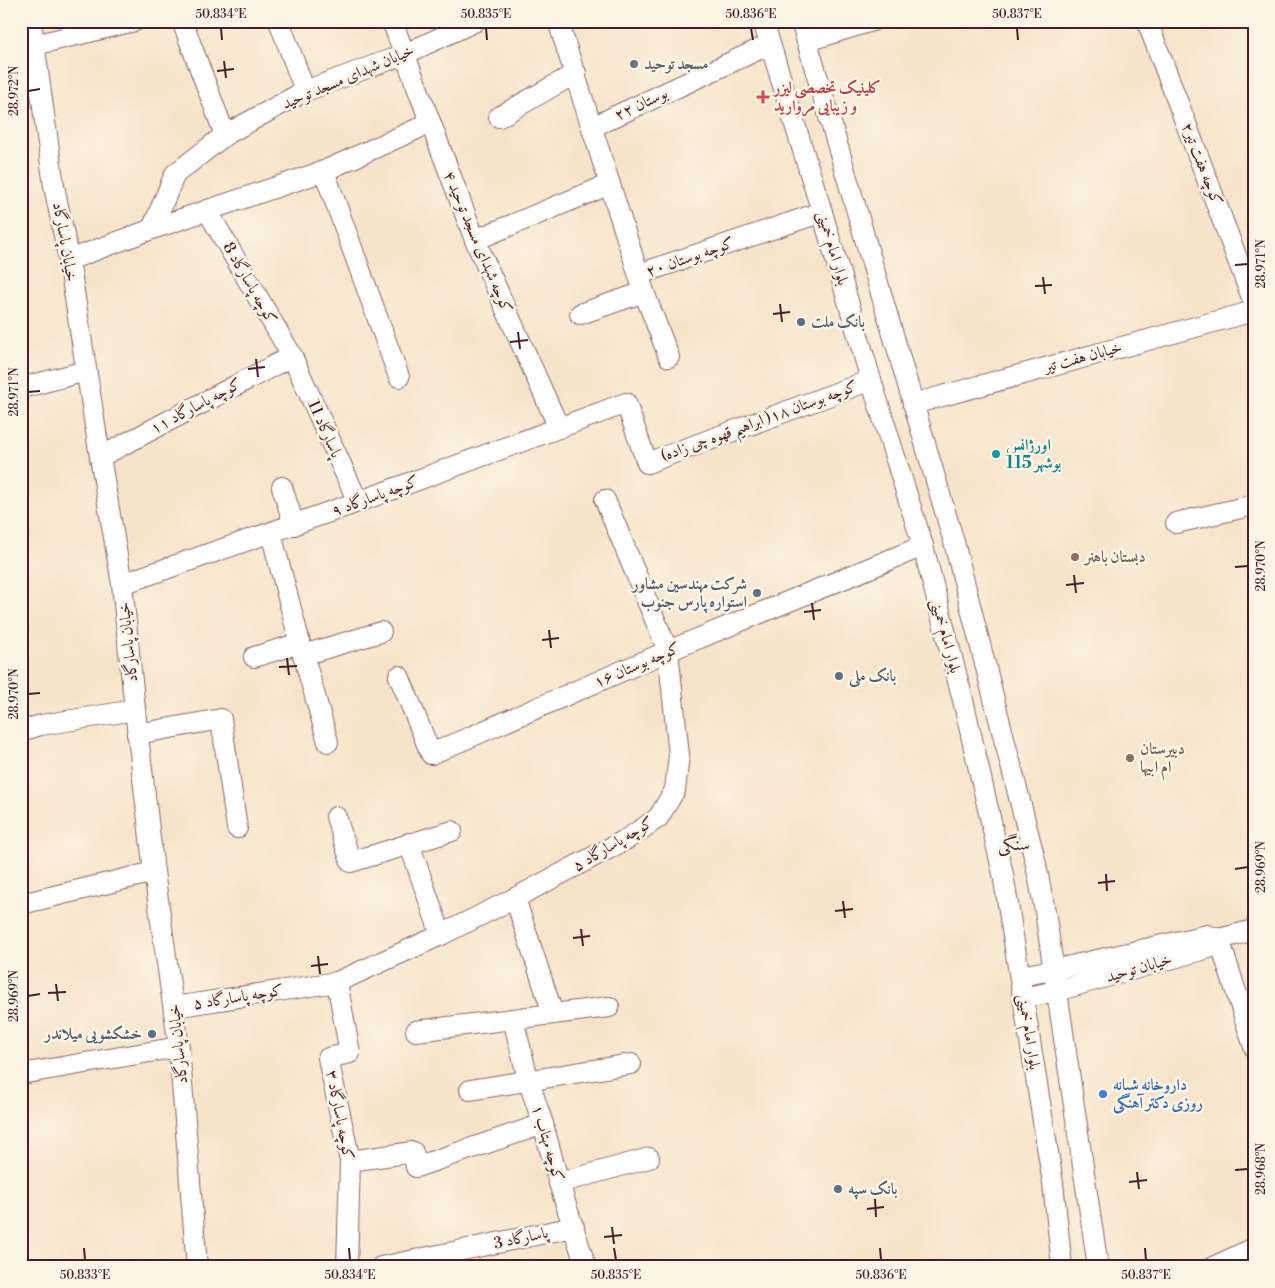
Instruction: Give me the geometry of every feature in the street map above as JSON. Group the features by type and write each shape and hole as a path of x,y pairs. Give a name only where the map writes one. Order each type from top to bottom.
{"street":[{"name":"خیابان پاسارگاد","path":"31,21 54,186 122,584 154,872 179,1047 197,1267"},
{"path":"34,45 135,21"},
{"path":"182,21 225,135"},
{"path":"279,21 306,91"},
{"name":"کوچه شهدای مسجد توحید ۴","path":"392,21 475,240 559,428"},
{"name":"خیابان شهدای مسجد توحید","path":"152,229 175,174 225,135 306,91 404,54 476,21"},
{"path":"558,21 641,283 668,358"},
{"name":"بلوار امام خمینی","path":"763,21 923,546 963,700 1003,874 1053,1183 1062,1267"},
{"name":"بلوار امام خمینی","path":"801,21 954,542 1035,860 1098,1267"},
{"path":"807,41 872,21"},
{"name":"کوچه هفت تیر۲","path":"1148,24 1254,303"},
{"name":"بوستان ۲۲","path":"592,126 770,44"},
{"path":"499,117 576,73"},
{"path":"68,260 152,229 324,171 430,123"},
{"path":"324,171 399,377"},
{"path":"475,240 610,184"},
{"name":"کوچه پاسارگاد 8","path":"207,210 292,356"},
{"name":"کوچه بوستان ۲۰","path":"580,314 641,283 822,212"},
{"name":"خیابان هفت تیر","path":"913,404 1254,311"},
{"name":"کوچه پاسارگاد ۱۱","path":"100,457 292,356"},
{"name":"پاسارگاد 11","path":"292,356 358,502"},
{"path":"21,388 86,371"},
{"name":"کوچه بوستان ۱۸( ابراهیم قهوه چی زاده)","path":"626,403 648,462 871,380"},
{"name":"کوچه پاسارگاد ۹","path":"122,584 271,534 626,403"},
{"path":"282,487 294,525"},
{"name":"کوچه پاسارگاد ۵","path":"174,1007 336,982 441,935 515,898 627,839 658,818 675,790 680,754 668,651 605,500"},
{"path":"1176,523 1254,505"},
{"path":"271,534 328,742"},
{"name":"کوچه بوستان ۱۶","path":"399,676 431,754 668,651 923,546"},
{"path":"254,657 381,632"},
{"path":"21,731 41,725 135,710"},
{"path":"138,734 220,719 237,828"},
{"path":"336,817 351,862 452,831"},
{"path":"409,843 441,935"},
{"path":"21,904 154,872"},
{"path":"515,898 553,1014"},
{"name":"خیابان توحید","path":"1023,998 1056,991 1209,948 1219,939 1254,930"},
{"name":"خیابان توحید","path":"1020,976 1206,935 1219,939"},
{"path":"1219,939 1254,1047"},
{"name":"کوچه پاسارگاد ۳","path":"336,982 350,1053 328,1058 350,1160 347,1267"},
{"path":"416,1032 610,1007"},
{"name":"کوچه مهتاب ۱","path":"513,1019 528,1079 586,1267"},
{"path":"21,1074 179,1047"},
{"path":"470,1090 528,1079 631,1064"},
{"path":"350,1160 413,1152 416,1167 543,1124"},
{"path":"559,1183 649,1158"},
{"name":"پاسارگاد 3","path":"381,1267 574,1227"},
{"path":"1213,1267 1254,1248"}],"place":[{"name":"مسجد توحید","path":"634,64"},
{"name":"کلینیک تخصصی لیزر و زیبایی مروارید","path":"763,97"},
{"name":"بانک ملت","path":"801,322"},
{"name":"اورژانس 115 بوشهر","path":"996,454"},
{"name":"دبستان باهنر","path":"1075,557"},
{"name":"شرکت مهندسین مشاور استواره پارس جنوب","path":"757,593"},
{"name":"بانک ملی","path":"839,676"},
{"name":"دبیرستان ام ابیها","path":"1130,758"},
{"name":"خشکشویی میلاندر","path":"152,1034"},
{"name":"داروخانه شبانه روزی دکتر آهنگی","path":"1103,1094"},
{"name":"بانک سپه","path":"838,1189"}],"district":[{"name":"سنگی","path":"1014,844"}]}
